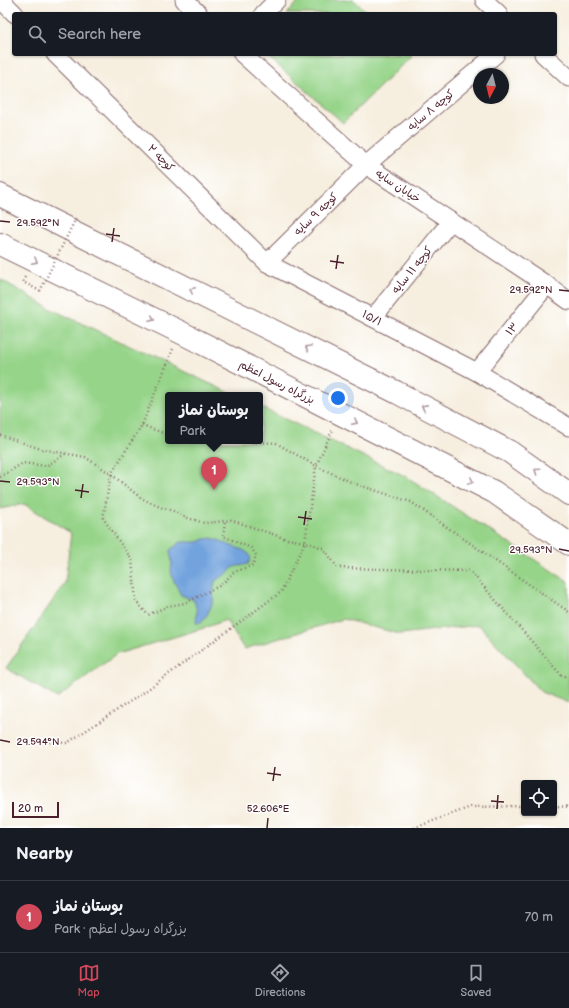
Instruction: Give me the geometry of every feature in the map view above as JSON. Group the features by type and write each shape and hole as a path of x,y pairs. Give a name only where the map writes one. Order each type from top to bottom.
{"highway":[{"path":"0,195 396,392 510,452 569,494"},
{"name":"بزرگراه رسول اعظم","path":"0,244 180,332 494,492 569,544"}],"street":[{"path":"1,0 13,12"},
{"path":"184,0 197,12"},
{"path":"265,12 278,0"},
{"path":"484,0 497,12"},
{"name":"کوچه ۲","path":"57,56 267,262"},
{"name":"خیابان سایه","path":"244,56 366,165 547,284 569,301"},
{"name":"کوچه ۸ سایه","path":"366,165 494,56"},
{"path":"545,56 569,78"},
{"name":"کوچه ۹ سایه","path":"267,262 366,165"},
{"name":"کوچه ۱۱ سایه","path":"373,318 451,221"},
{"name":"۱۵/۱","path":"267,262 477,372 569,427"},
{"name":"۱۳","path":"477,372 547,284"}],"path":[{"path":"23,282 40,291 78,216"},
{"path":"180,332 142,425 111,474 103,518 132,560 136,601 148,616 168,606 185,603 221,585 234,572 253,565 256,555 251,548 223,536 225,521"},
{"path":"42,742 67,743 140,694 281,592 305,542 316,466 340,414"},
{"path":"142,425 165,435"},
{"path":"0,435 41,449 85,457 111,474 141,498 185,517 204,523 231,520 287,539 305,542 324,548 338,568 470,571 561,675 569,677"},
{"path":"263,442 276,443 316,466 353,483 411,502 569,612"},
{"path":"0,477 23,463 46,466 66,453"},
{"path":"414,828 470,807 521,806"},
{"path":"557,806 569,807"}],"green space":[{"path":"300,0 354,0 367,12 289,12"},
{"path":"267,56 411,56 343,123"},
{"path":"0,279 49,308 228,392 165,392 165,444 263,444 263,408 407,477 569,582 569,703 541,692 479,625 400,634 343,619 244,649 226,620 117,654 57,698 6,668 65,583 71,533 24,504 0,509"}],"water":[{"path":"212,538 243,550 249,554 251,559 248,564 234,567 225,575 216,580 214,585 213,602 207,615 200,623 196,623 197,611 194,600 181,595 173,579 170,550 181,542 198,542"}],"place":[{"name":"بوستان نماز","path":"214,490"}]}
